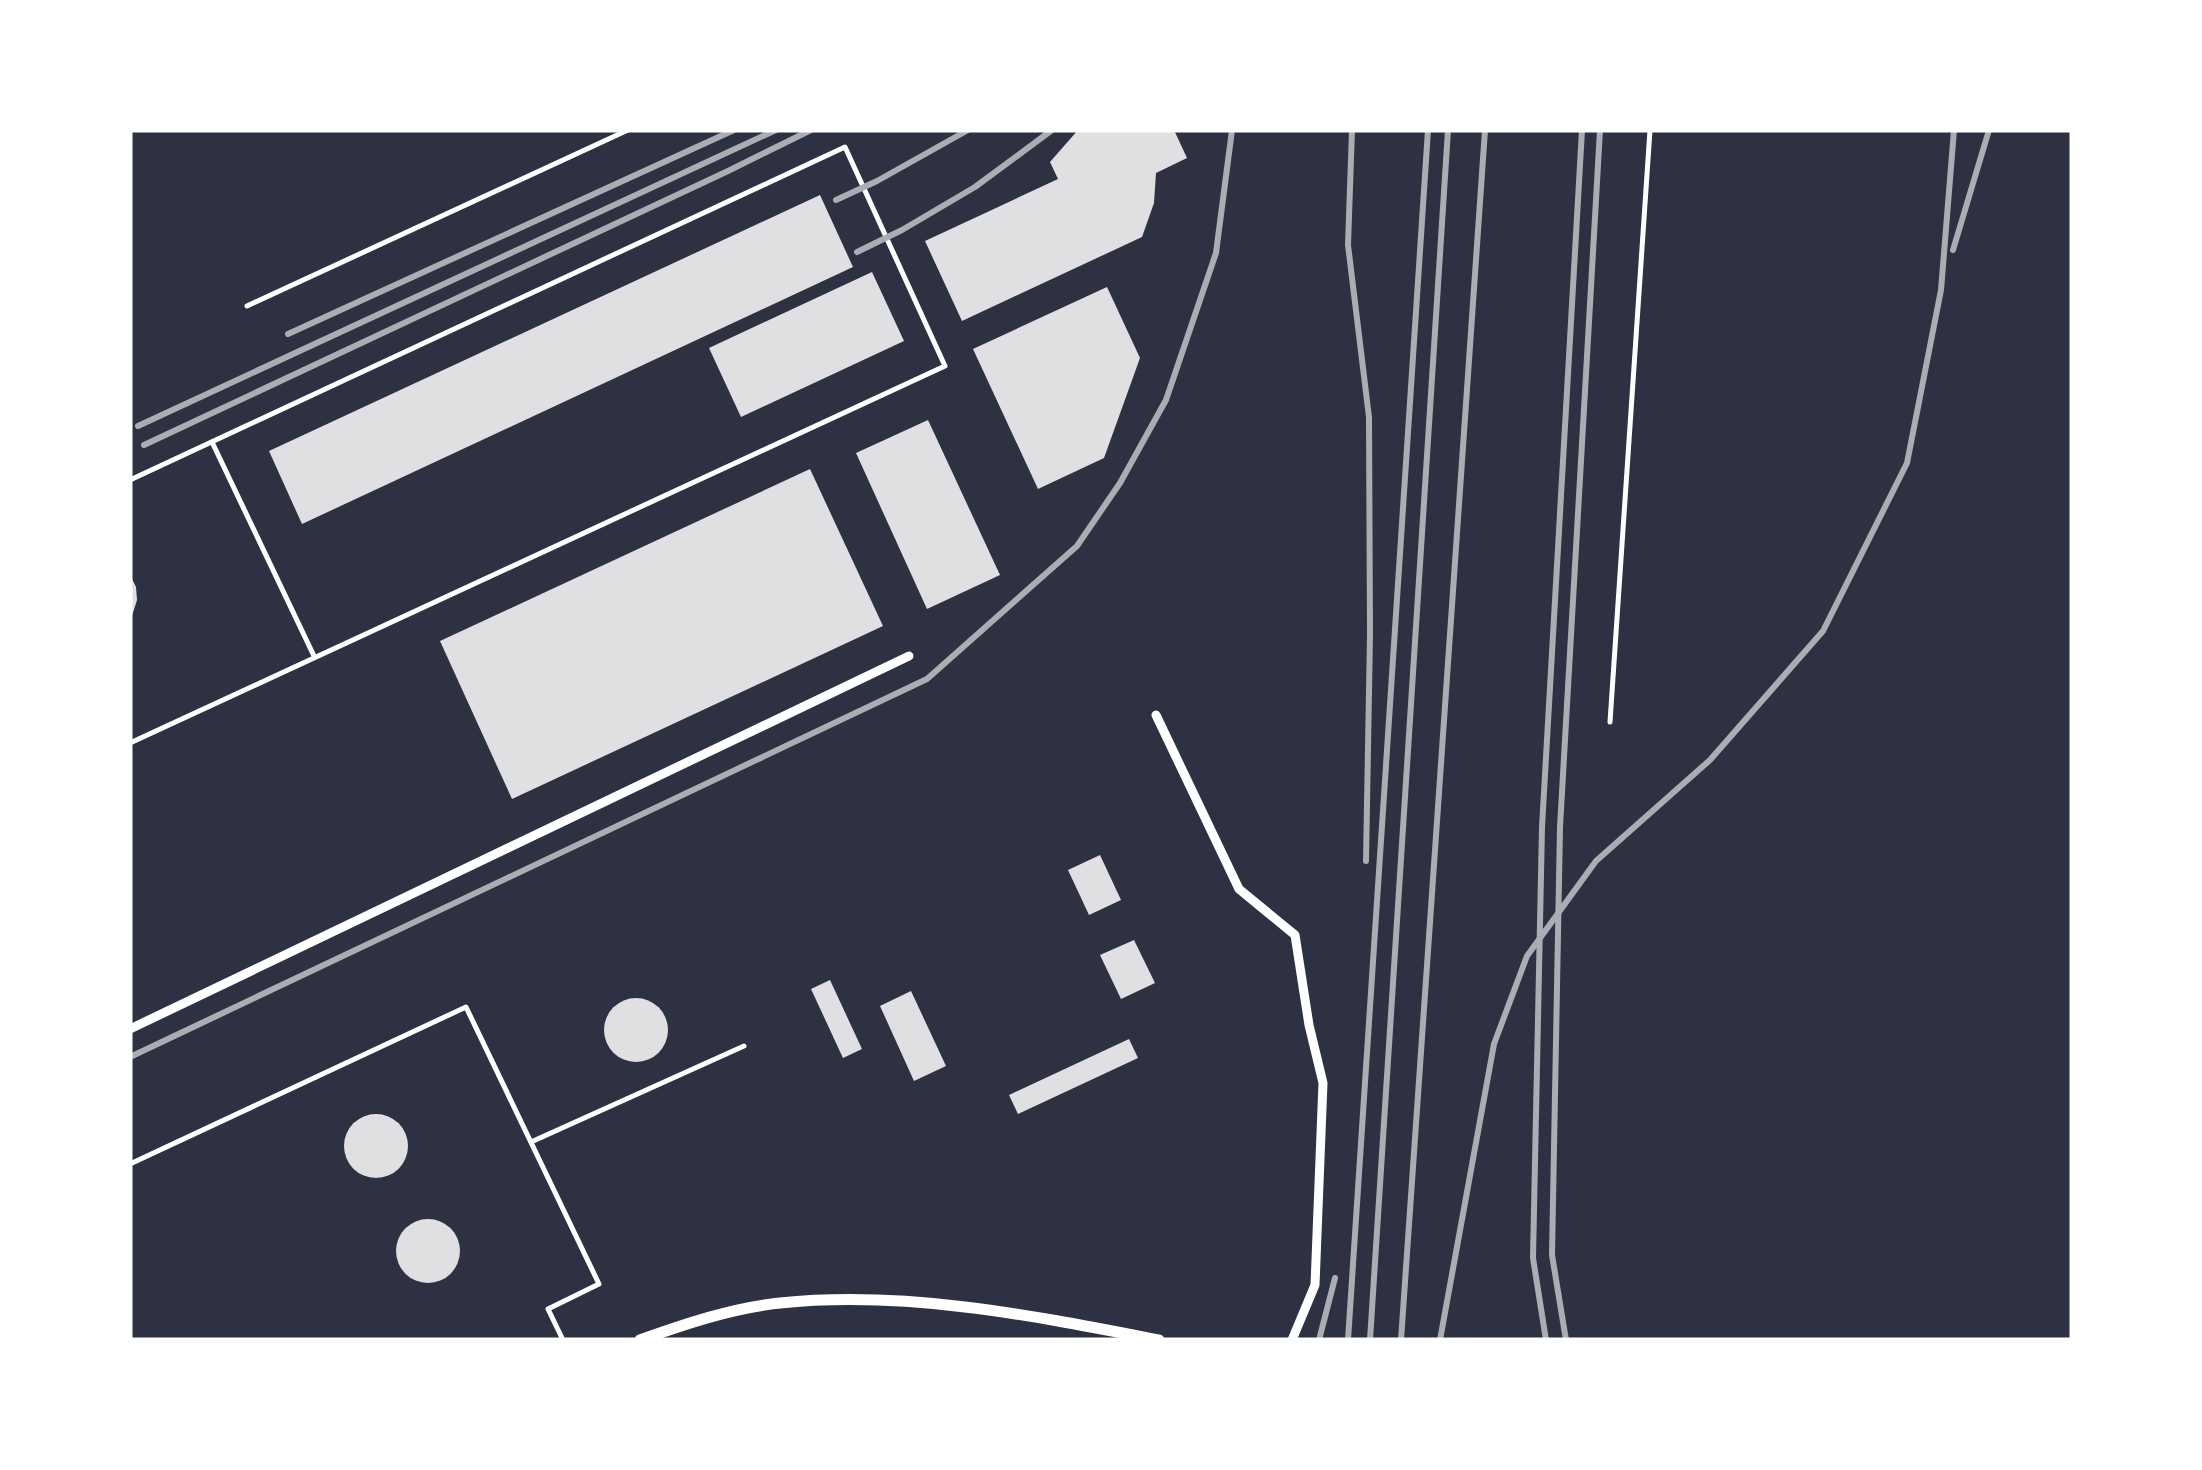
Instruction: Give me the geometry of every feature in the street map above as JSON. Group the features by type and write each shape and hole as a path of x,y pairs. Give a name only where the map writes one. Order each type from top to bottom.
{"street":[{"path":"130,1029 909,656"},
{"path":"1156,715 1239,889 1296,935 1309,1025 1323,1083 1314,1284 1292,1340"},
{"path":"640,1340 727,1313 778,1303 898,1300 991,1311 1158,1340"}],"lane":[{"path":"246,306 628,130"},
{"path":"1610,722 1650,130"},
{"path":"130,480 845,147 945,366 130,744"},
{"path":"212,442 315,657"},
{"path":"130,1164 466,1007 599,1284 548,1309 563,1340"},
{"path":"531,1142 744,1046"}],"building":[{"path":"1078,130 1174,130 1187,158 1156,173 1154,203 1142,237 962,321 925,241 1058,179 1050,162"},
{"path":"820,195 853,267 302,524 269,451"},
{"path":"872,272 904,341 741,417 709,348"},
{"path":"1107,287 1140,358 1104,458 1038,489 973,349"},
{"path":"928,420 1000,575 927,609 856,453"},
{"path":"810,469 883,626 512,799 440,641"},
{"path":"130,575 137,600 131,619"},
{"path":"1100,855 1121,900 1089,915 1068,870"},
{"path":"1134,940 1155,983 1121,999 1100,955"},
{"path":"830,980 862,1049 843,1058 811,989"},
{"path":"911,991 946,1066 914,1081 880,1006"},
{"path":"636,998 659,1007 668,1030 659,1053 636,1062 613,1053 604,1030 613,1007"},
{"path":"1129,1039 1138,1058 1018,1114 1009,1095"},
{"path":"376,1114 399,1123 408,1146 399,1169 376,1178 353,1169 344,1146 353,1123"},
{"path":"428,1219 451,1228 460,1251 451,1274 428,1283 405,1274 396,1251 405,1228"}],"railway":[{"path":"288,334 734,130"},
{"path":"138,426 776,130"},
{"path":"144,445 811,130"},
{"path":"836,200 968,130"},
{"path":"857,252 975,187 1052,130"},
{"path":"130,1057 927,679 1077,546 1120,483 1166,400 1216,253 1232,130"},
{"path":"1352,130 1348,245 1369,417 1366,861"},
{"path":"1348,1340 1428,130"},
{"path":"1370,1340 1448,130"},
{"path":"1401,1340 1485,130"},
{"path":"1546,1340 1533,1258 1542,827 1582,130"},
{"path":"1566,1340 1552,1255 1560,827 1600,130"},
{"path":"1440,1340 1494,1044 1527,956 1596,861 1710,760 1823,631 1907,463 1941,290 1954,130"},
{"path":"1953,250 1989,130"},
{"path":"1319,1340 1335,1278"}]}
